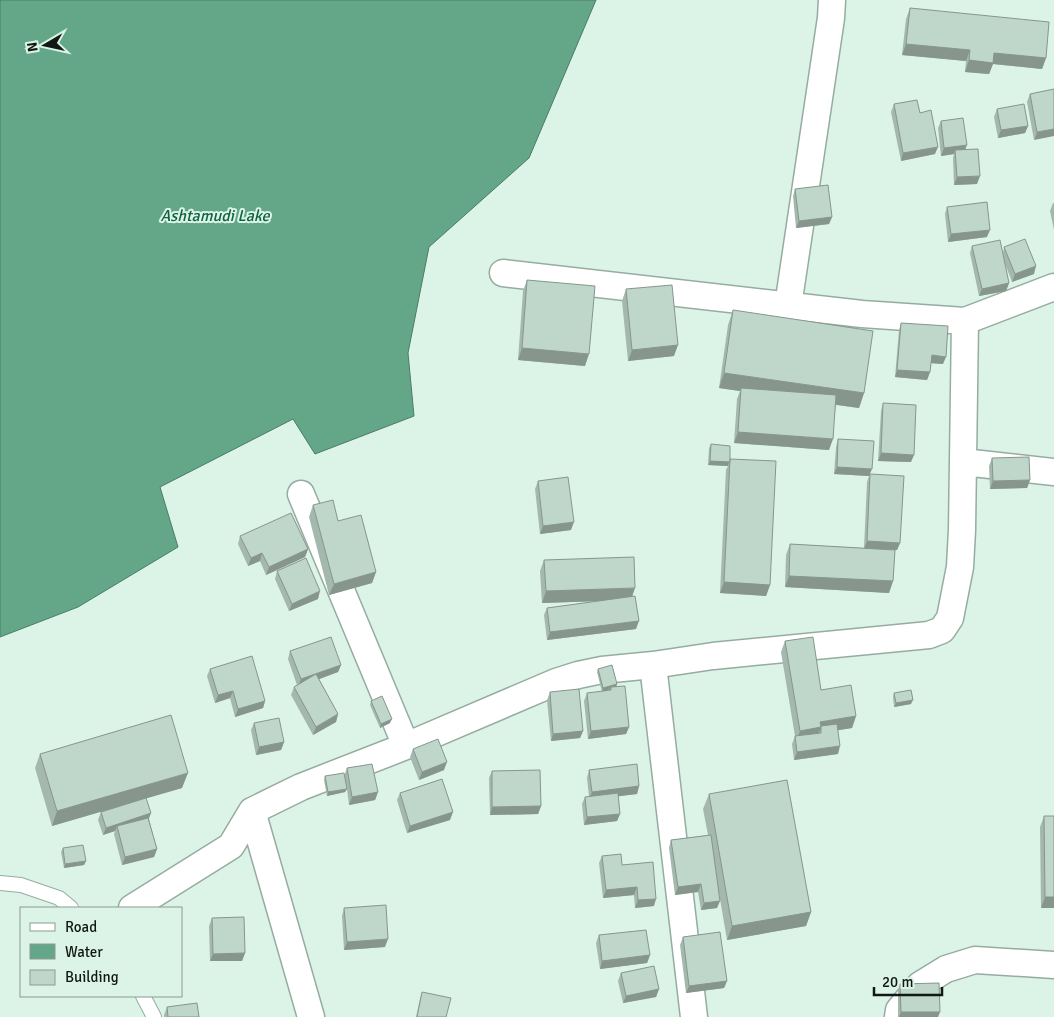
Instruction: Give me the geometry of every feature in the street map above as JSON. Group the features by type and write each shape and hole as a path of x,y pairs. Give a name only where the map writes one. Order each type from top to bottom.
{"street":[{"path":"788,306 831,18 832,0"},
{"path":"503,273 862,314 965,321 1054,287"},
{"path":"134,907 231,846 252,811 301,787 406,746 563,680 602,670 713,656 929,635 942,630 950,618 960,567 965,321"},
{"path":"963,462 1054,472"},
{"path":"301,494 406,746"},
{"path":"653,665 694,1017"},
{"path":"252,811 311,1017"},
{"path":"898,1017 899,1010 920,984 946,969 975,960 1054,965"}],"lane":[{"path":"0,883 21,884 60,898 70,907"},
{"path":"144,997 154,1017"}],"water":[{"name":"Ashtamudi Lake","path":"0,0 596,0 529,158 429,247 408,353 414,416 315,454 293,419 160,487 178,547 78,607 0,637"}],"building":[{"path":"910,8 1049,22 1046,58 994,53 993,63 969,60 970,50 906,44"},
{"path":"1054,89 1054,129 1037,132 1030,94"},
{"path":"917,100 920,113 931,110 938,147 903,153 894,104"},
{"path":"1024,104 1028,126 1001,130 997,109"},
{"path":"963,118 967,145 944,148 941,121"},
{"path":"978,149 980,176 957,177 955,150"},
{"path":"828,185 832,217 799,221 795,189"},
{"path":"987,202 990,230 951,234 947,207"},
{"path":"1025,239 1036,266 1015,274 1004,247"},
{"path":"1000,240 1009,283 982,289 972,246"},
{"path":"527,280 595,286 589,354 522,348"},
{"path":"672,285 678,345 632,350 626,289"},
{"path":"733,310 873,331 864,393 724,373"},
{"path":"901,323 948,326 946,357 932,355 930,372 897,370"},
{"path":"741,388 836,395 833,439 738,432"},
{"path":"883,403 916,405 914,455 881,453"},
{"path":"838,439 874,441 872,469 837,467"},
{"path":"711,444 730,446 730,462 710,461"},
{"path":"1029,457 1030,480 993,481 992,458"},
{"path":"730,459 776,461 770,585 724,582"},
{"path":"870,474 904,476 900,543 867,541"},
{"path":"568,477 574,522 543,526 538,481"},
{"path":"333,500 338,521 361,515 376,572 334,584 313,505"},
{"path":"291,513 308,549 269,567 262,553 251,558 240,536"},
{"path":"790,544 895,550 893,581 789,576"},
{"path":"634,557 635,588 546,591 544,560"},
{"path":"306,558 320,591 292,604 277,571"},
{"path":"635,596 639,621 550,632 547,608"},
{"path":"331,637 341,665 301,679 290,651"},
{"path":"813,637 821,690 851,685 856,716 820,722 821,727 800,731 785,641"},
{"path":"252,656 265,701 238,709 233,691 218,695 210,669"},
{"path":"612,665 617,684 603,688 598,669"},
{"path":"316,674 338,714 316,727 294,687"},
{"path":"625,686 629,727 591,731 587,693 611,690 611,687"},
{"path":"579,689 583,731 553,734 550,692"},
{"path":"911,690 913,700 896,703 894,693"},
{"path":"382,696 392,719 381,724 371,701"},
{"path":"171,715 188,773 57,811 40,754"},
{"path":"279,718 284,742 259,747 254,723"},
{"path":"837,724 840,746 797,752 795,736 821,733 821,726"},
{"path":"438,739 447,762 422,772 413,749"},
{"path":"372,764 378,792 352,797 347,768"},
{"path":"637,764 639,786 592,792 589,770"},
{"path":"540,770 541,806 492,807 492,771"},
{"path":"344,773 347,789 328,792 325,776"},
{"path":"442,779 453,812 410,826 400,793"},
{"path":"787,780 811,912 732,926 709,794"},
{"path":"618,793 620,814 587,817 585,797"},
{"path":"146,798 151,813 106,828 101,812"},
{"path":"1044,816 1054,816 1054,897 1045,897"},
{"path":"148,818 157,849 125,857 117,826"},
{"path":"711,835 720,901 704,903 701,884 678,887 671,840"},
{"path":"83,845 86,861 65,864 63,848"},
{"path":"621,854 622,865 653,862 656,899 638,900 637,887 606,890 602,856"},
{"path":"386,905 388,939 347,942 344,908"},
{"path":"244,917 245,953 213,954 212,918"},
{"path":"646,930 650,955 602,961 599,935"},
{"path":"720,932 727,981 689,986 683,937"},
{"path":"654,966 659,989 626,996 621,973"},
{"path":"939,983 940,1012 901,1012 900,984"},
{"path":"422,992 451,998 446,1017 417,1017"},
{"path":"197,1003 199,1017 168,1017 167,1007"}]}
